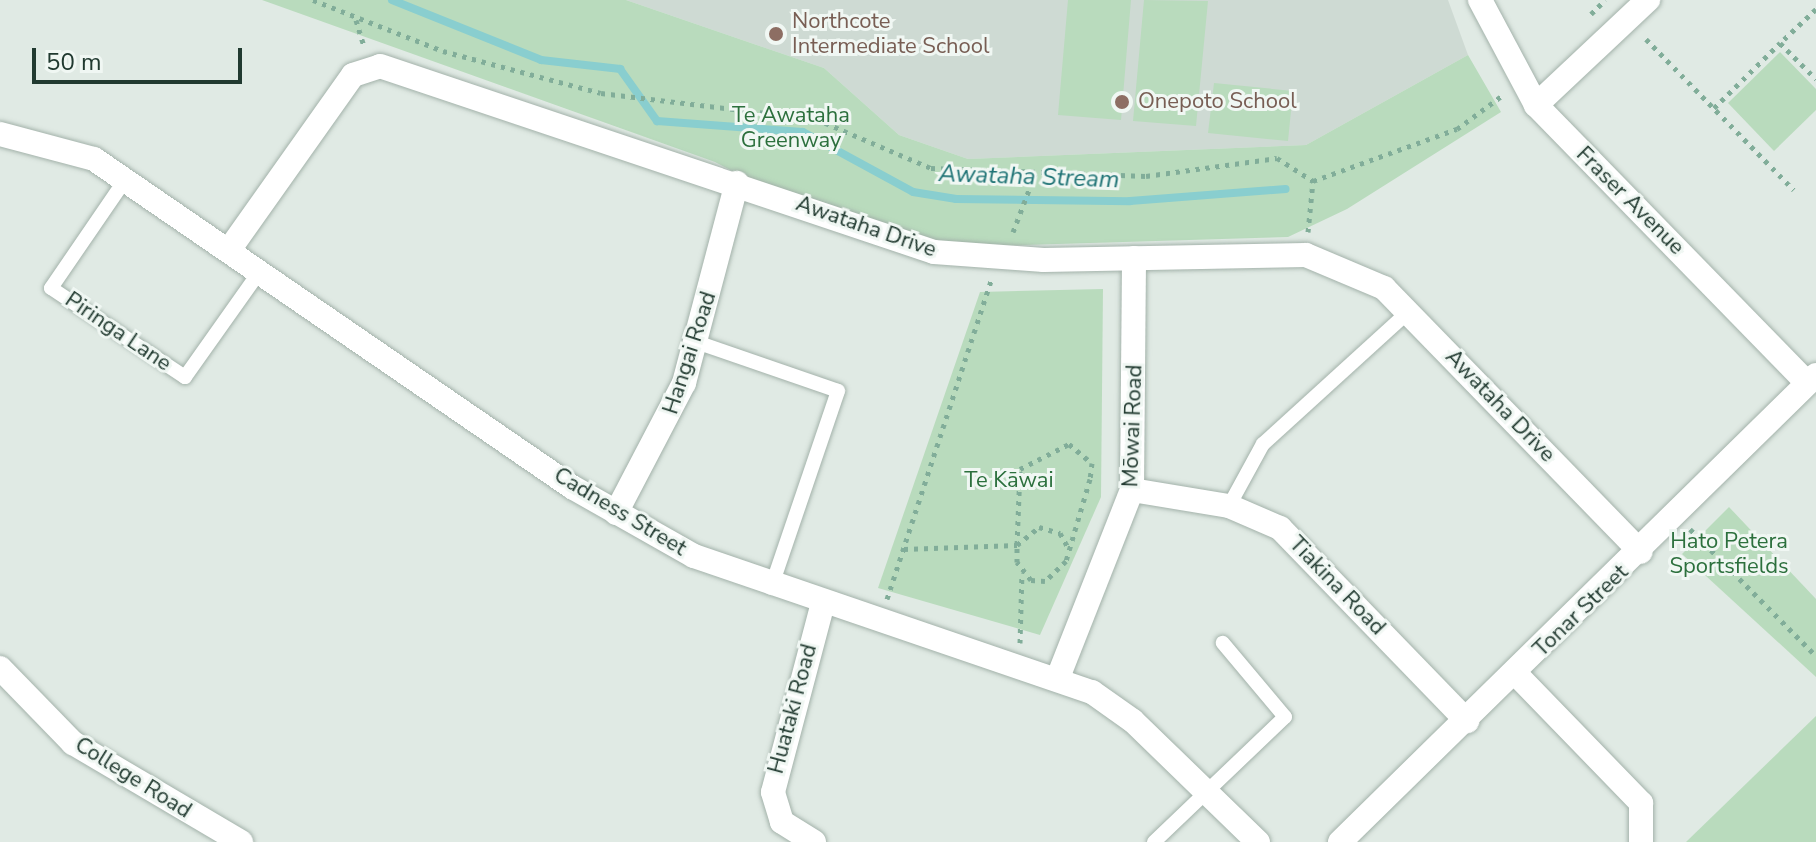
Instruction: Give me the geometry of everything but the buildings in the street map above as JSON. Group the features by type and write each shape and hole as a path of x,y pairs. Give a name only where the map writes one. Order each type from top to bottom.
{"street":[{"name":"Fraser Avenue","path":"1480,0 1536,105 1812,379"},
{"path":"1536,105 1648,0"},
{"name":"Awataha Drive","path":"229,250 353,75 380,66 737,183 934,252 998,259 1306,255 1340,264 1409,311 1641,552"},
{"name":"Cadness Street","path":"0,134 60,145 125,180 616,513 771,588 822,606 1059,675 1133,721 1258,842"},
{"name":"Hangai Road","path":"616,513 662,434 696,342 737,183"},
{"name":"Mōwai Road","path":"1059,675 1132,490 1134,258"},
{"name":"Tonar Street","path":"1347,840 1641,552 1812,379"},
{"name":"Tiakina Road","path":"1132,490 1229,506 1257,515 1300,545 1467,721"},
{"name":"Huataki Road","path":"814,842 785,836 775,811 774,776 822,606"},
{"name":"College Road","path":"0,668 73,743 241,842"},
{"path":"1516,674 1641,803 1641,842"}],"lane":[{"name":"Piringa Lane","path":"125,180 51,288 185,377 260,271"},
{"path":"1229,506 1263,444 1409,311"},
{"path":"696,342 838,391 771,588"},
{"path":"1154,842 1206,789 1285,717 1223,643"}],"path":[{"path":"313,0 443,51 630,96 647,95 816,119 931,168 1146,176 1277,158 1313,181"},
{"path":"1714,108 1816,9"},
{"path":"1646,39 1794,190"},
{"path":"1780,43 1816,79"},
{"path":"1313,181 1457,129 1506,92"},
{"path":"1013,231 1036,174"},
{"path":"1306,255 1313,181"},
{"path":"879,622 998,259"},
{"path":"1019,662 1022,572 1017,545 1020,469 1069,444 1092,463 1069,549 1045,581 1022,572"},
{"path":"904,549 1017,545 1050,527 1069,549"},
{"path":"1689,529 1816,656"}],"shaded area":[{"name":"Onepoto School","path":"626,0 1448,0 1468,55 1306,145 968,159 899,135 824,68"}],"green space":[{"name":"Te Awataha Greenway","path":"262,0 626,0 824,68 899,135 968,159 1306,145 1468,55 1501,112 1347,209 1288,237 927,248 854,235 715,162"},
{"path":"1068,0 1131,0 1121,120 1058,115"},
{"path":"1144,0 1208,1 1196,126 1133,121"},
{"path":"1780,52 1816,89 1816,110 1774,151 1728,103"},
{"path":"1214,83 1293,91 1288,141 1208,133"},
{"name":"Te Kāwai","path":"1103,289 1101,497 1040,635 878,588 980,292"},
{"name":"Hato Petera Sportsfields","path":"1729,507 1816,599 1816,677 1682,554"},
{"path":"1816,716 1816,842 1686,842"}],"waterway":[{"name":"Awataha Stream","path":"392,0 541,60 620,69 657,121 803,132 913,192 956,199 1130,201 1286,189"}],"place":[{"name":"Northcote Intermediate School","path":"776,34"},
{"name":"Onepoto School","path":"1122,102"}]}
